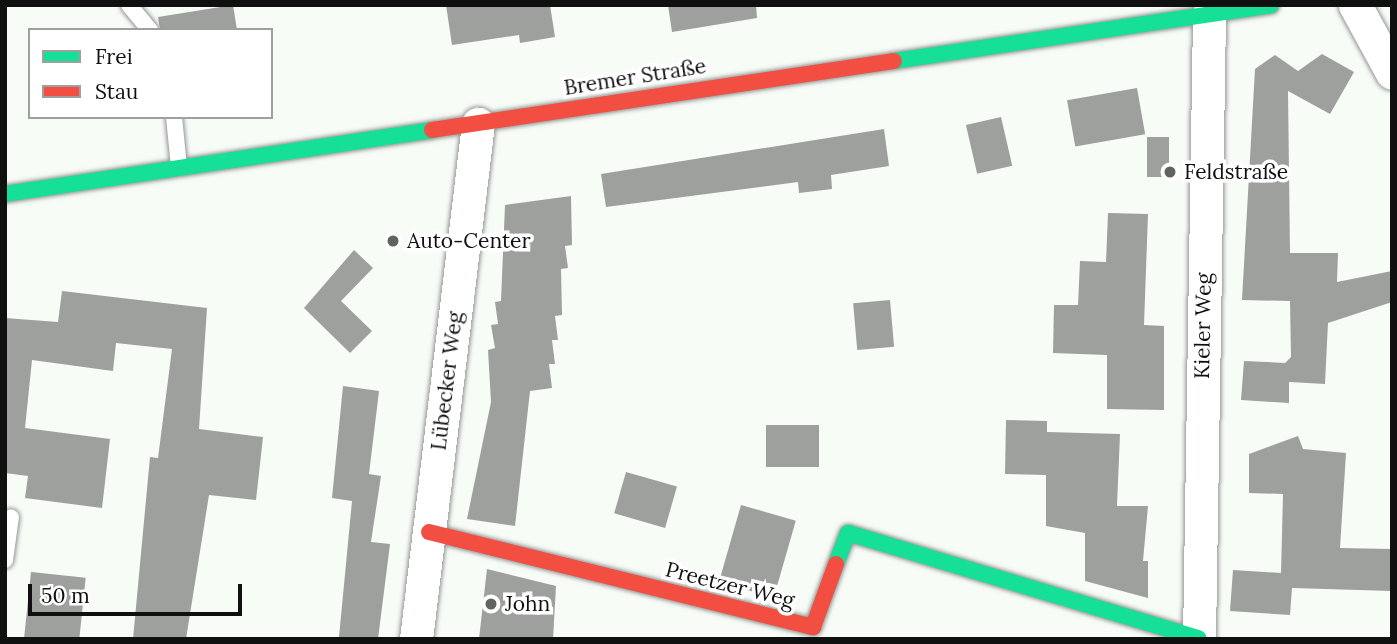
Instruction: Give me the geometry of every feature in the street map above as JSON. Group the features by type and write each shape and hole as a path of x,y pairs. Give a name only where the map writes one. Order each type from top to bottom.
{"main road":[{"name":"Bremer Straße","path":"5,194 1271,5"},
{"name":"Preetzer Weg","path":"429,531 813,626 848,533 1199,638"}],"street":[{"path":"1355,5 1392,73"},
{"name":"Kieler Weg","path":"1199,638 1209,14"},
{"name":"Lübecker Weg","path":"416,639 478,124"}],"lane":[{"path":"129,5 148,28"},
{"path":"174,119 180,167"},
{"path":"5,560 11,517"}],"building":[{"path":"233,5 237,28 160,28 158,17"},
{"path":"446,5 550,5 555,37 520,43 519,35 452,45"},
{"path":"668,5 756,5 757,18 672,32"},
{"path":"1322,54 1354,72 1330,114 1288,91 1290,253 1338,253 1337,282 1392,271 1392,302 1328,323 1325,384 1289,382 1289,403 1241,400 1244,361 1285,363 1291,357 1290,301 1242,300 1255,69 1275,55 1298,71"},
{"path":"1137,88 1145,134 1075,147 1067,100"},
{"path":"1001,117 1012,166 977,174 966,125"},
{"path":"884,129 889,166 831,175 832,189 799,193 798,182 606,207 601,174"},
{"path":"1147,137 1169,137 1169,177 1147,177"},
{"path":"571,196 572,245 565,246 568,268 561,269 562,315 555,316 558,340 552,340 555,364 549,364 552,388 530,391 515,526 467,519 491,402 488,350 495,348 491,325 498,324 495,302 501,301 505,205"},
{"path":"1108,213 1148,214 1144,325 1164,326 1164,410 1107,409 1107,355 1053,353 1054,305 1078,305 1080,261 1106,262"},
{"path":"354,250 373,268 341,301 372,331 350,353 304,308"},
{"path":"62,291 207,308 199,429 263,437 256,500 209,495 186,639 133,639 150,457 158,458 172,349 116,343 113,371 32,360 25,428 110,439 102,508 25,498 28,476 5,473 5,318 58,322"},
{"path":"890,300 894,347 857,350 853,303"},
{"path":"343,386 379,391 369,474 381,476 371,542 390,544 378,639 339,637 352,501 332,498"},
{"path":"1006,420 1047,421 1047,432 1120,434 1117,506 1148,506 1143,561 1148,561 1148,598 1085,581 1085,533 1046,526 1046,475 1005,474"},
{"path":"766,425 819,425 819,467 766,467"},
{"path":"1298,436 1303,449 1346,453 1340,548 1392,549 1392,591 1292,588 1290,615 1230,611 1233,570 1281,573 1283,494 1249,493 1249,454"},
{"path":"626,472 677,487 665,528 614,513"},
{"path":"741,505 796,521 774,598 719,582"},
{"path":"487,569 556,586 553,639 479,639"},
{"path":"31,572 86,578 79,639 24,639"}],"traffic: fast":[{"path":"894,61 1271,5"},
{"path":"5,194 432,130"},
{"path":"836,564 848,533 1199,638"}],"traffic: jam":[{"path":"432,130 894,61"},
{"path":"429,532 813,627 836,564"}],"place":[{"name":"Feldstraße","path":"1170,172"},
{"name":"Auto-Center","path":"393,241"},
{"name":"John","path":"491,604"}]}
